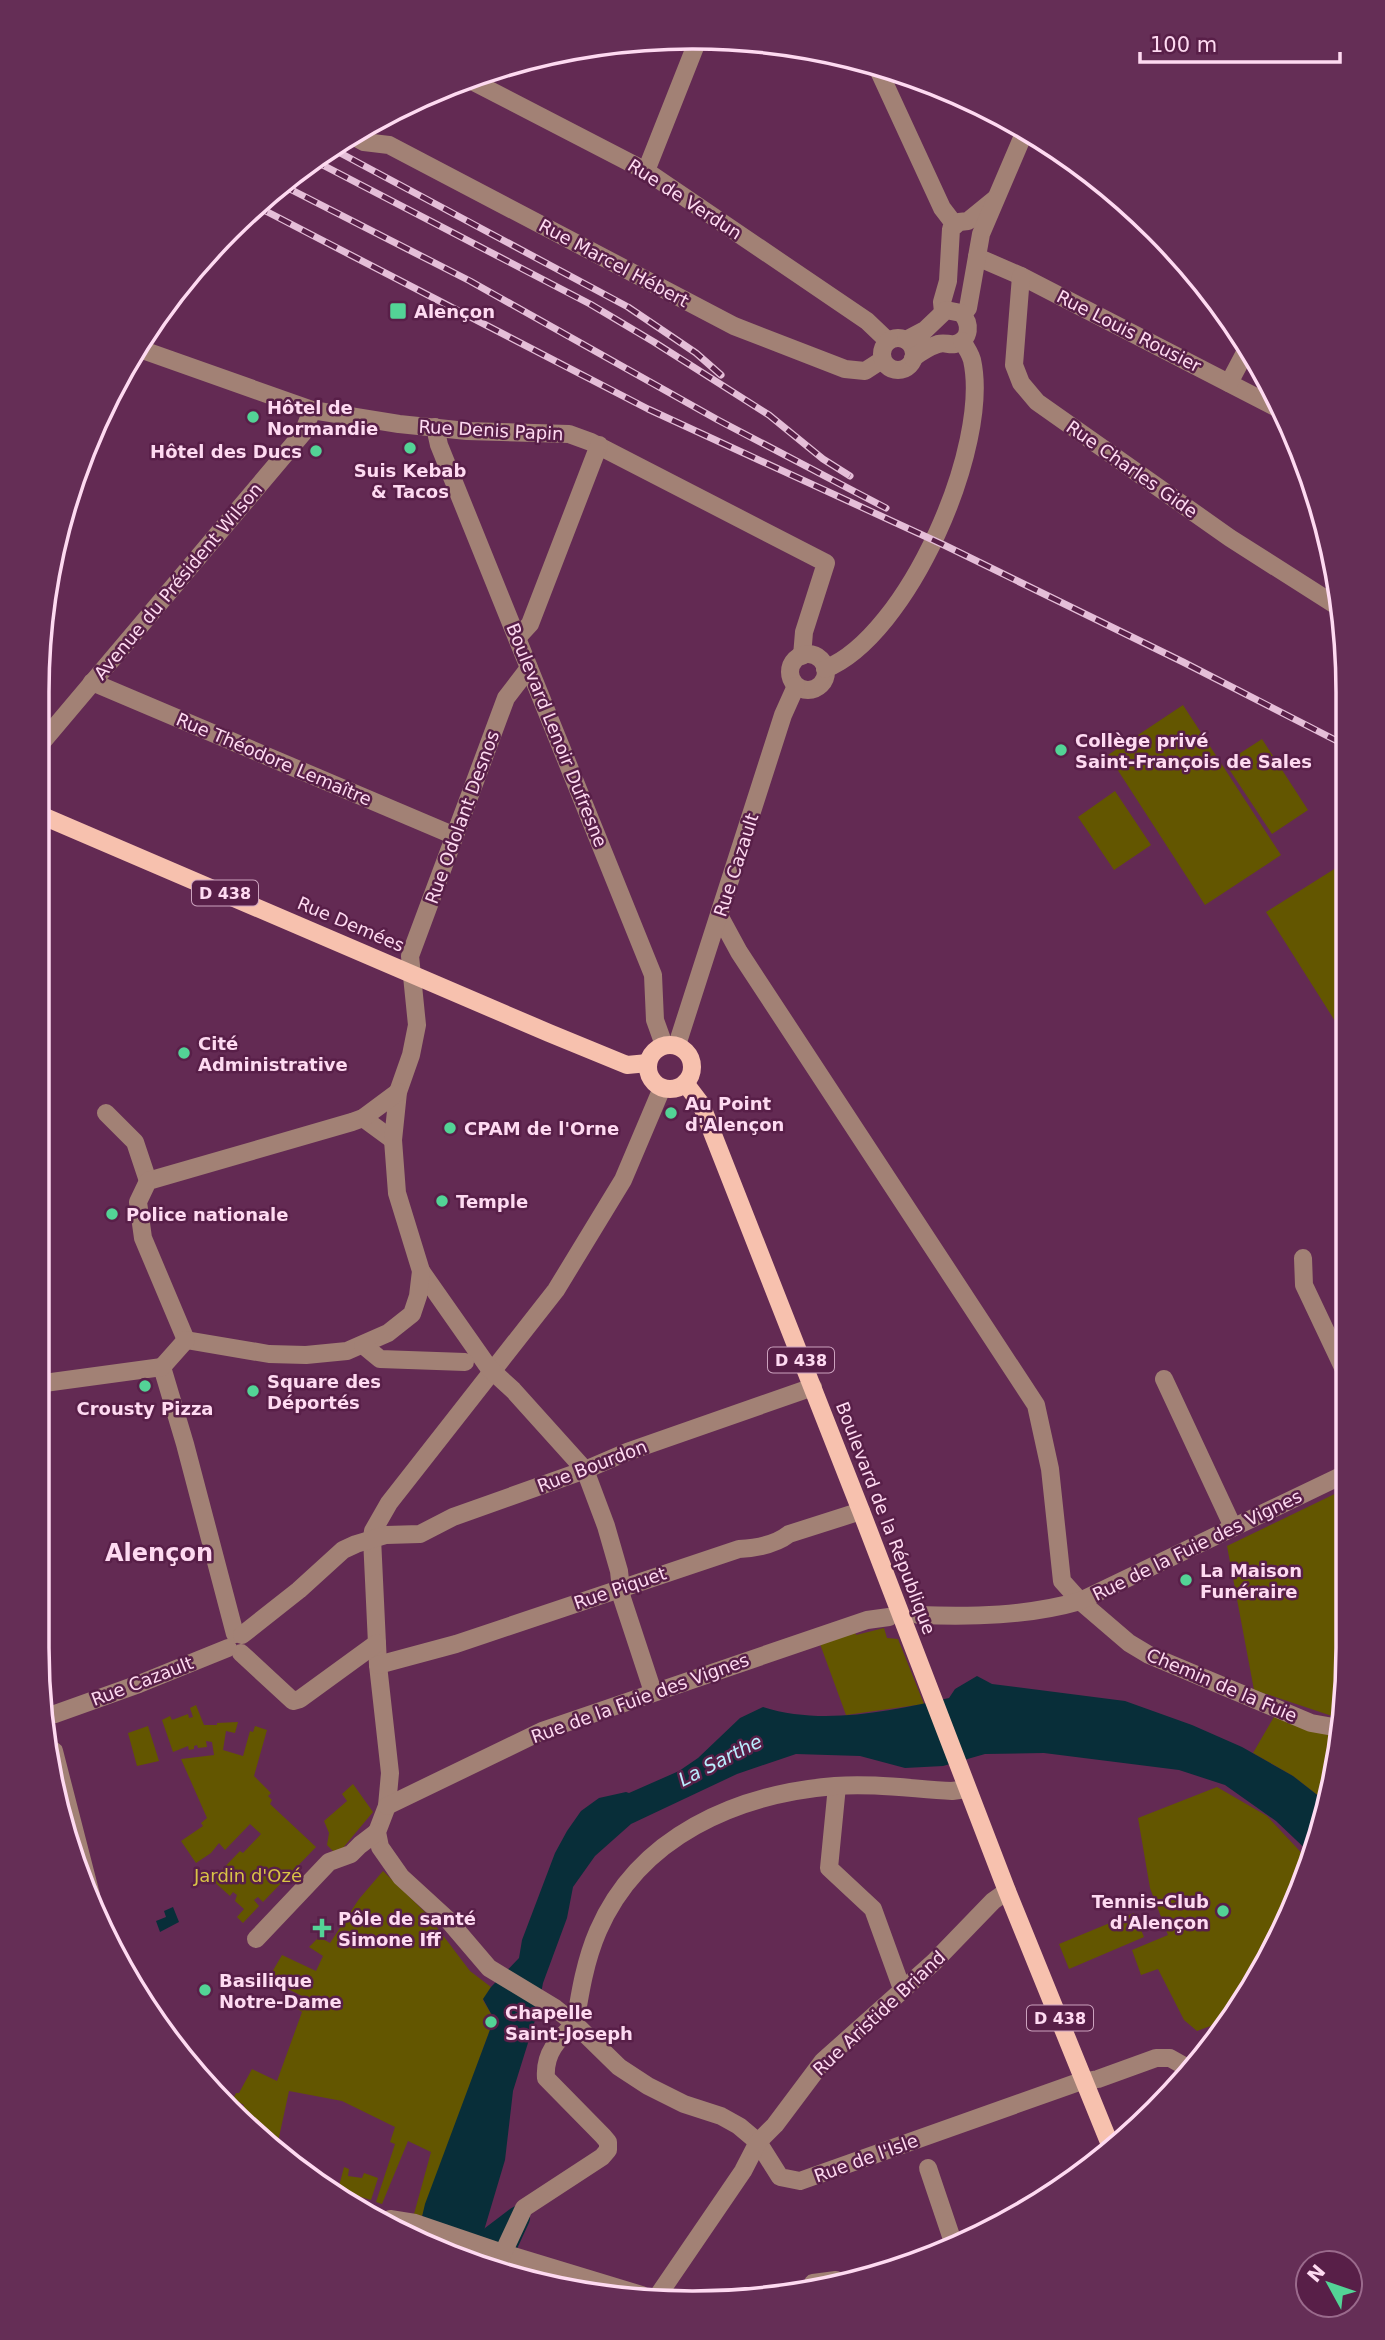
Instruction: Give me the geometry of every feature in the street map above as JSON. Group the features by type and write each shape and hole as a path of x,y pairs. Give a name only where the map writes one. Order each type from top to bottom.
{"main road":[{"name":"Rue Demées","path":"49,819 627,1065 648,1063"},
{"path":"670,1045 684,1049 692,1062 690,1077 674,1089 662,1088 651,1078 648,1063 653,1052 670,1045"},
{"name":"Boulevard de la République","path":"685,1083 701,1104 934,1698 967,1789"},
{"name":"D 438","path":"967,1789 1108,2139"}],"street":[{"path":"646,171 694,49"},
{"path":"882,78 942,208 981,234"},
{"name":"Rue de Verdun","path":"480,85 646,171 867,321 888,341"},
{"path":"963,314 968,308 981,234 1022,140"},
{"name":"Rue Marcel Hébert","path":"362,141 389,145 734,326 845,369 865,371 883,360"},
{"path":"906,340 925,330 939,316 951,310 963,314 969,326 968,332 962,341 952,345 944,342 935,333 939,316 942,302 948,281 949,235 995,199"},
{"name":"Rue Louis Rousier","path":"977,257 1021,276 1267,403"},
{"name":"Rue Charles Gide","path":"1021,276 1014,365 1021,383 1037,402 1230,538 1329,601"},
{"path":"913,358 914,350 906,340 897,337 888,341 882,350 883,360 889,368 900,370 925,350 944,342"},
{"path":"825,669 845,660 881,622 919,568 947,514 963,465 973,403 971,357 962,341"},
{"name":"Rue Denis Papin","path":"147,351 312,411 467,431 569,434 600,445 826,563"},
{"path":"1229,383 1242,358"},
{"name":"Avenue du Président Wilson","path":"49,734 303,433 312,411"},
{"name":"Boulevard Lenoir Dufresne","path":"435,427 439,445 653,975 654,1020 670,1045"},
{"path":"518,637 530,624 600,445"},
{"name":"Rue Cazault","path":"670,1045 709,951 783,715 796,686 790,672 793,662 802,656 804,632 826,563"},
{"path":"796,686 806,690 817,688 824,680 825,669 819,659 808,654 802,656"},
{"name":"Rue Odolant Desnos","path":"421,1271 397,1193 393,1140 398,1092 418,1025 410,956 506,698 529,668"},
{"name":"Rue Théodore Lemaître","path":"93,682 455,836"},
{"name":"Chemin de la Fuie","path":"720,917 739,952 1036,1405 1050,1469 1062,1581 1080,1601 1129,1643 1150,1655 1311,1723 1331,1726"},
{"path":"709,951 726,948 739,952"},
{"path":"662,1088 622,1180 556,1290 389,1503 373,1531 372,1538 378,1665 390,1773 387,1806 377,1832 380,1847 389,1863 448,1920 489,1968 555,2008 628,2074 684,2104 721,2116 739,2126 758,2142 743,2171 662,2290"},
{"path":"148,1181 339,1127 363,1118 398,1092"},
{"path":"106,1113 135,1142 148,1181 138,1202 143,1238 186,1340"},
{"path":"363,1118 393,1140"},
{"path":"1303,1258 1304,1285 1336,1353"},
{"path":"412,1314 421,1271"},
{"path":"421,1271 493,1372 513,1390 585,1470 606,1526 622,1598 653,1692"},
{"path":"186,1340 269,1354 320,1354 347,1351 363,1345 388,1332 412,1314 429,1310 452,1315"},
{"path":"49,1382 162,1367 186,1340"},
{"path":"363,1345 380,1359 465,1362"},
{"path":"162,1367 237,1643 293,1701 300,1699 377,1643"},
{"path":"1164,1379 1233,1527"},
{"name":"Rue Bourdon","path":"372,1538 420,1534 453,1517 813,1387"},
{"name":"Rue de la Fuie des Vignes","path":"918,1615 974,1616 1046,1610 1080,1601 1336,1478"},
{"name":"Rue Piquet","path":"378,1665 456,1644 739,1549 755,1548 781,1540 789,1534 861,1511"},
{"name":"Rue Cazault","path":"53,1712 139,1684 237,1643 344,1549 372,1538"},
{"name":"Rue de la Fuie des Vignes","path":"387,1806 542,1731 867,1620 889,1617"},
{"path":"503,2253 524,2208 602,2157 609,2146 603,2136 546,2078 546,2062 552,2047 575,2024 581,1984 598,1932 614,1901 629,1880 665,1845 699,1822 746,1802 786,1792 837,1786 952,1791 967,1789"},
{"path":"837,1786 829,1868 873,1909 902,1989"},
{"path":"256,1939 329,1862 351,1854 377,1832"},
{"name":"Rue Aristide Briand","path":"758,2142 775,2125 823,2061 934,1962 993,1901 1007,1891"},
{"name":"Rue de l'Isle","path":"758,2142 780,2177 800,2182 1086,2080 1098,2079 1156,2058 1170,2057 1182,2065"},
{"path":"928,2168 951,2237"},
{"path":"401,2221 415,2223 609,2285"}],"green space":[{"path":"1183,705 1281,855 1205,905 1108,755"},
{"path":"1262,739 1308,810 1272,834 1225,763"},
{"path":"1115,791 1151,845 1114,870 1078,817"},
{"path":"1336,868 1336,1023 1266,912"},
{"path":"1336,1493 1336,1647 1332,1716 1254,1690 1227,1546"},
{"path":"884,1628 887,1638 898,1639 924,1704 846,1715 820,1644 855,1632 856,1635"},
{"name":"Jardin d'Ozé","path":"196,1705 204,1725 238,1722 235,1733 226,1731 223,1750 243,1756 250,1731 253,1732 255,1726 267,1730 254,1776 271,1793 268,1796 272,1800 270,1804 316,1847 263,1902 258,1897 254,1900 259,1906 243,1923 237,1917 244,1909 235,1901 237,1895 233,1892 230,1896 212,1880 261,1834 250,1824 225,1850 219,1843 211,1853 196,1863 181,1841 203,1826 201,1823 207,1818 181,1759 214,1755 212,1742 206,1741 207,1747 198,1748 197,1745 189,1750 188,1746 173,1752 162,1720 170,1716 172,1720 188,1714 189,1718 193,1717 190,1708"},
{"path":"1278,1710 1331,1726 1318,1796 1293,1776 1253,1753"},
{"path":"148,1726 159,1761 137,1766 128,1733"},
{"path":"353,1784 373,1812 337,1855 327,1845 329,1833 324,1821 347,1801 342,1794"},
{"name":"Tennis-Club d'Alençon","path":"1217,1787 1267,1816 1302,1854 1270,1932 1250,1969 1213,2025 1197,2031 1184,2020 1158,1969 1141,1975 1132,1950 1168,1935 1150,1888 1138,1818"},
{"path":"383,1871 426,1913 470,1971 491,1987 483,2000 494,2019 422,2216 414,2214 431,2152 408,2141 382,2204 376,2202 395,2144 390,2142 395,2127 342,2101 289,2091 278,2140 243,2108 244,2105 233,2099 252,2069 277,2081 302,2012 298,2009 304,1997 268,1979 282,1955 316,1971 323,1956 309,1947 319,1937 330,1943 359,1899"},
{"path":"1134,1913 1144,1937 1069,1969 1059,1944"},
{"path":"344,2167 349,2169 348,2176 362,2178 364,2173 378,2178 371,2200 355,2195 339,2186"}],"water":[{"path":"977,1676 992,1684 1125,1701 1192,1725 1242,1747 1293,1776 1318,1796 1304,1847 1276,1821 1225,1785 1179,1770 1044,1753 985,1754 943,1766 905,1768 860,1756 796,1754 737,1774 631,1824 595,1856 573,1887 567,1918 543,1983 537,2014 513,2091 505,2160 477,2254 419,2230 425,2204 494,2019 483,1999 519,1958 522,1940 555,1853 581,1811 599,1798 629,1793 679,1771 698,1758 740,1718 763,1707 786,1713 832,1716 880,1712 949,1698 955,1689"},
{"path":"173,1907 179,1922 160,1932 156,1921 166,1917 164,1911"}],"waterway":[{"name":"La Sarthe","path":"473,2252 518,2218 498,2261"}],"railway":[{"path":"341,153 628,307 696,353 721,375"},
{"path":"323,165 590,304 769,415 823,459 850,476"},
{"path":"291,190 470,281 718,420 886,508"},
{"path":"266,211 648,409 944,545 1336,740"}],"place":[{"name":"Alençon","path":"398,311"},
{"name":"Hôtel de Normandie","path":"253,417"},
{"name":"Suis Kebab & Tacos","path":"410,448"},
{"name":"Hôtel des Ducs","path":"316,451"},
{"name":"Collège privé Saint-François de Sales","path":"1061,750"},
{"name":"Cité Administrative","path":"184,1053"},
{"name":"Au Point d'Alençon","path":"671,1113"},
{"name":"CPAM de l'Orne","path":"450,1128"},
{"name":"Temple","path":"442,1201"},
{"name":"Police nationale","path":"112,1214"},
{"name":"Crousty Pizza","path":"145,1386"},
{"name":"Square des Déportés","path":"253,1391"},
{"name":"La Maison Funéraire","path":"1186,1580"},
{"name":"Tennis-Club d'Alençon","path":"1223,1911"},
{"name":"Pôle de santé Simone Iff","path":"322,1928"},
{"name":"Basilique Notre-Dame","path":"205,1990"},
{"name":"Chapelle Saint-Joseph","path":"491,2022"}],"district":[{"name":"Alençon","path":"159,1553"}]}
